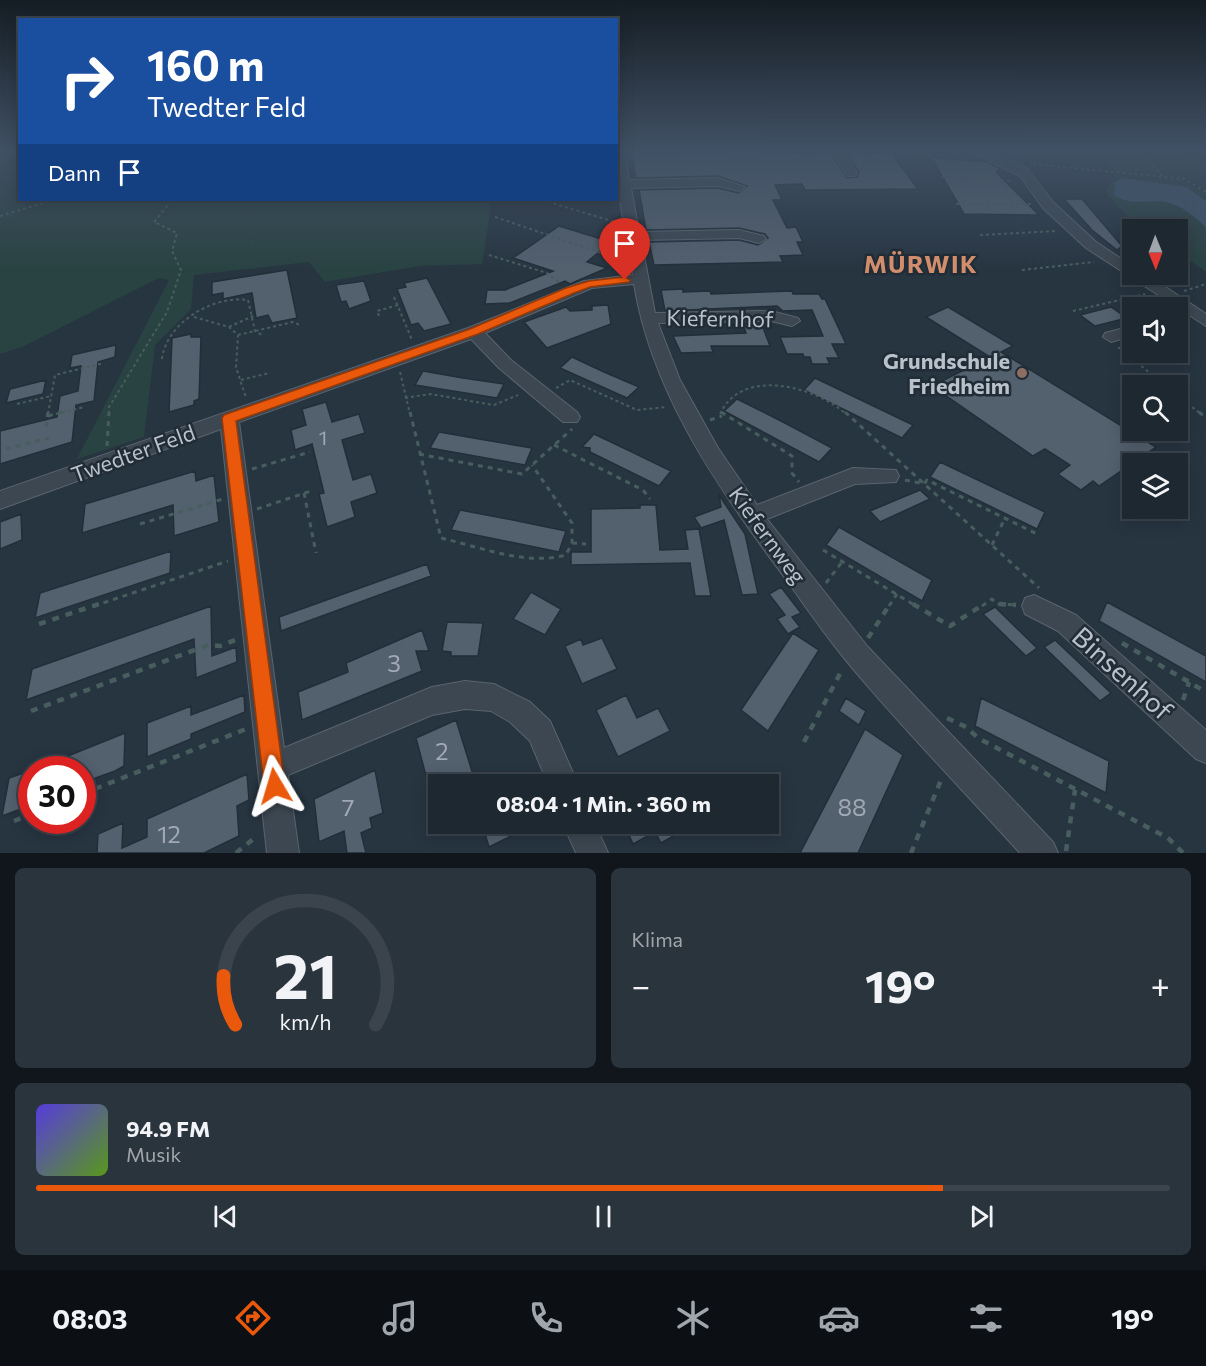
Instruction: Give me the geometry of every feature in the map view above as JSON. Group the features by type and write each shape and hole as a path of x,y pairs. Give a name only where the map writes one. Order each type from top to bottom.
{"street":[{"name":"Kiefernweg","path":"624,191 637,270 648,318 683,405 710,453 752,516 858,655 1042,853"},
{"path":"1038,191 1048,205 1074,230 1111,260 1161,293 1192,318"},
{"path":"630,229 739,234 759,239"},
{"name":"Twedter Feld","path":"0,500 474,332 570,290 637,270"},
{"name":"Kiefernhof","path":"648,318 771,316 792,321"},
{"path":"474,332 539,392 570,417"},
{"path":"1111,338 1122,334"},
{"path":"238,415 239,494 283,853"},
{"path":"752,516 853,476 889,476"},
{"name":"Binsenhof","path":"1034,606 1067,623 1206,749"},
{"path":"273,767 432,700 465,695 494,698 520,712 540,731 559,774"},
{"path":"583,834 592,853"}],"path":[{"path":"0,216 50,201"},
{"path":"106,462 109,407 167,312 181,270 172,251 177,233 154,222 171,201"},
{"path":"545,201 630,229"},
{"path":"957,204 1048,205"},
{"path":"495,217 625,261 637,270"},
{"path":"980,235 1074,230"},
{"path":"489,255 547,273 570,290"},
{"path":"1022,270 1111,260"},
{"path":"1073,311 1150,293 1161,293"},
{"path":"394,297 412,340"},
{"path":"162,359 164,344 176,330 215,303 237,298 248,300 255,331"},
{"path":"379,316 377,310 398,305"},
{"path":"229,327 253,316"},
{"path":"194,317 229,327 238,335"},
{"path":"238,335 293,322 300,325"},
{"path":"255,331 262,335"},
{"path":"238,335 236,367 241,380 238,415"},
{"path":"1111,338 1112,343 1152,375"},
{"path":"399,358 405,398 441,538 549,559 566,555 572,543 572,523 532,465"},
{"path":"50,428 46,425 55,375 104,363"},
{"path":"241,380 269,373"},
{"path":"405,398 430,394 494,405 570,380 637,410 683,405"},
{"path":"797,480 792,474 792,456 720,414 742,389 752,384 766,384 804,391 842,410 1045,593 1034,606 997,604 992,599 950,626 823,550"},
{"path":"17,404 51,396"},
{"path":"1188,404 1206,418"},
{"path":"48,416 84,407"},
{"path":"419,454 522,474 572,429 570,417"},
{"path":"6,449 49,438"},
{"path":"554,445 643,490 650,499"},
{"path":"140,524 239,494 310,452"},
{"path":"889,476 924,484"},
{"path":"924,484 927,480 1037,534"},
{"path":"239,494 304,493 314,490"},
{"path":"304,493 316,553"},
{"path":"992,545 1005,518"},
{"path":"572,543 586,544"},
{"path":"39,624 247,555"},
{"path":"814,599 842,562"},
{"path":"804,742 845,665 858,655 897,594"},
{"path":"31,711 208,645 220,646 256,632"},
{"path":"1112,638 1206,692"},
{"path":"939,714 966,727 978,738 1168,838 1183,853"},
{"path":"96,788 267,721"},
{"path":"911,853 951,755"},
{"path":"1065,853 1075,789"},
{"path":"14,821 18,819"}],"green space":[{"path":"0,191 18,191 18,201 492,201 482,264 419,266 325,282 309,262 194,275 191,309 155,345 144,437 77,459 169,280 159,278 22,347 0,354"},
{"path":"1107,191 1201,191 1206,194 1206,272 1188,259 1188,219 1130,219 1106,193"}],"water":[{"path":"1115,191 1191,191 1206,201 1206,227 1188,212 1172,204 1159,201 1125,200 1113,194"}],"building":[{"path":"639,191 729,191 738,193 741,191 778,191 782,200 773,200 787,228 796,227 803,242 797,242 803,255 780,256 783,262 654,265 649,242 739,240 758,245 768,238 765,234 739,228 646,230"},
{"path":"951,191 1015,191 1039,215 964,214"},
{"path":"1064,199 1082,199 1122,246 1117,250 1092,230"},
{"path":"559,226 611,242 587,262 607,268 570,284 565,281 510,303 485,304 487,290 505,290 553,271 513,258"},
{"path":"287,270 297,318 272,323 268,315 256,318 252,293 223,299 223,293 212,295 212,282"},
{"path":"427,278 451,324 424,331 418,323 411,325 397,289 406,287 404,283"},
{"path":"364,281 371,301 349,309 346,301 341,302 336,285"},
{"path":"683,289 683,292 710,291 711,294 792,291 793,294 819,294 822,299 825,299 846,344 832,344 839,358 827,358 830,364 812,364 810,357 804,357 803,354 787,354 780,337 823,336 812,310 783,311 777,306 665,311 661,290"},
{"path":"608,305 611,324 547,348 524,322 566,307 570,311 592,310 592,306"},
{"path":"948,307 1013,346 1001,352 1122,426 1122,441 1146,441 1156,447 1147,453 1122,453 1122,470 1099,486 1093,481 1081,490 1058,474 1070,465 1045,449 1033,456 932,386 990,357 926,317"},
{"path":"1111,307 1122,315 1122,319 1095,326 1080,315"},
{"path":"762,325 770,346 711,346 713,352 681,353 673,336 746,333 744,327"},
{"path":"191,334 191,337 201,337 199,399 194,401 194,405 169,412 172,338"},
{"path":"116,345 115,357 98,362 94,401 76,405 72,442 0,464 0,431 57,417 60,396 78,391 81,366 70,368 72,355"},
{"path":"572,357 639,387 627,398 560,368"},
{"path":"423,371 504,384 497,398 415,385"},
{"path":"815,378 913,425 902,438 804,390"},
{"path":"46,380 43,394 6,403 10,389"},
{"path":"737,399 832,448 819,462 724,411"},
{"path":"326,402 332,422 359,414 365,433 342,440 353,480 371,474 377,493 351,502 355,517 327,527 319,494 324,493 312,444 295,450 291,430 306,425 302,409"},
{"path":"439,432 532,448 525,465 430,448"},
{"path":"594,434 671,471 659,486 590,452 590,448 582,447"},
{"path":"940,462 1045,512 1037,529 930,477"},
{"path":"195,471 196,481 214,475 219,522 174,536 173,505 82,533 85,504"},
{"path":"920,490 930,499 880,522 870,511"},
{"path":"719,495 745,534 758,594 742,595 724,520 701,528 694,517 721,507"},
{"path":"640,505 656,505 660,550 688,549 685,530 699,529 711,596 695,596 690,563 571,565 571,552 591,552 591,509 640,508"},
{"path":"460,510 566,531 559,552 451,530"},
{"path":"21,514 22,540 0,549 0,522"},
{"path":"839,527 932,580 922,601 826,545"},
{"path":"171,551 170,573 35,618 40,593"},
{"path":"427,564 431,576 281,631 279,617"},
{"path":"781,587 801,613 792,617 800,627 788,634 777,619 785,615 769,594"},
{"path":"531,592 561,609 545,635 513,619"},
{"path":"1107,602 1206,656 1206,682 1099,621"},
{"path":"211,606 212,656 236,647 237,662 196,678 194,639 26,700 32,669"},
{"path":"995,607 1037,648 1026,656 983,614"},
{"path":"447,622 483,623 478,656 451,656 451,652 442,651"},
{"path":"422,630 429,651 416,651 422,671 302,720 298,692 348,672 346,663"},
{"path":"793,633 819,650 768,731 741,710"},
{"path":"602,638 617,669 582,684 565,646 581,639 583,645"},
{"path":"1055,640 1111,693 1100,701 1044,647"},
{"path":"244,695 245,712 191,734 191,739 147,757 147,723 191,706 191,715"},
{"path":"626,695 637,718 658,708 670,731 618,757 596,710"},
{"path":"846,698 866,711 859,725 839,711"},
{"path":"981,698 1109,761 1106,793 975,726"},
{"path":"456,720 473,774 428,774 428,783 416,738"},
{"path":"865,729 903,755 858,853 800,853"},
{"path":"125,733 124,766 115,771 96,778 96,756 68,756"},
{"path":"375,770 383,813 370,818 372,828 361,833 366,853 347,853 344,831 319,842 314,799"},
{"path":"247,774 249,800 237,806 239,836 204,853 97,853 98,834 123,823 122,848 147,837 147,819"},
{"path":"18,775 18,810 2,816 9,778"},
{"path":"485,834 515,834 489,847"},
{"path":"628,834 651,834 633,844"},
{"path":"656,834 677,834 661,843"}],"place":[{"name":"Grundschule Friedheim","path":"1022,373"}],"district":[{"name":"MÜRWIK","path":"921,263"}],"route":[{"path":"275,786 229,418 474,332 570,290 589,284 625,280"}]}
